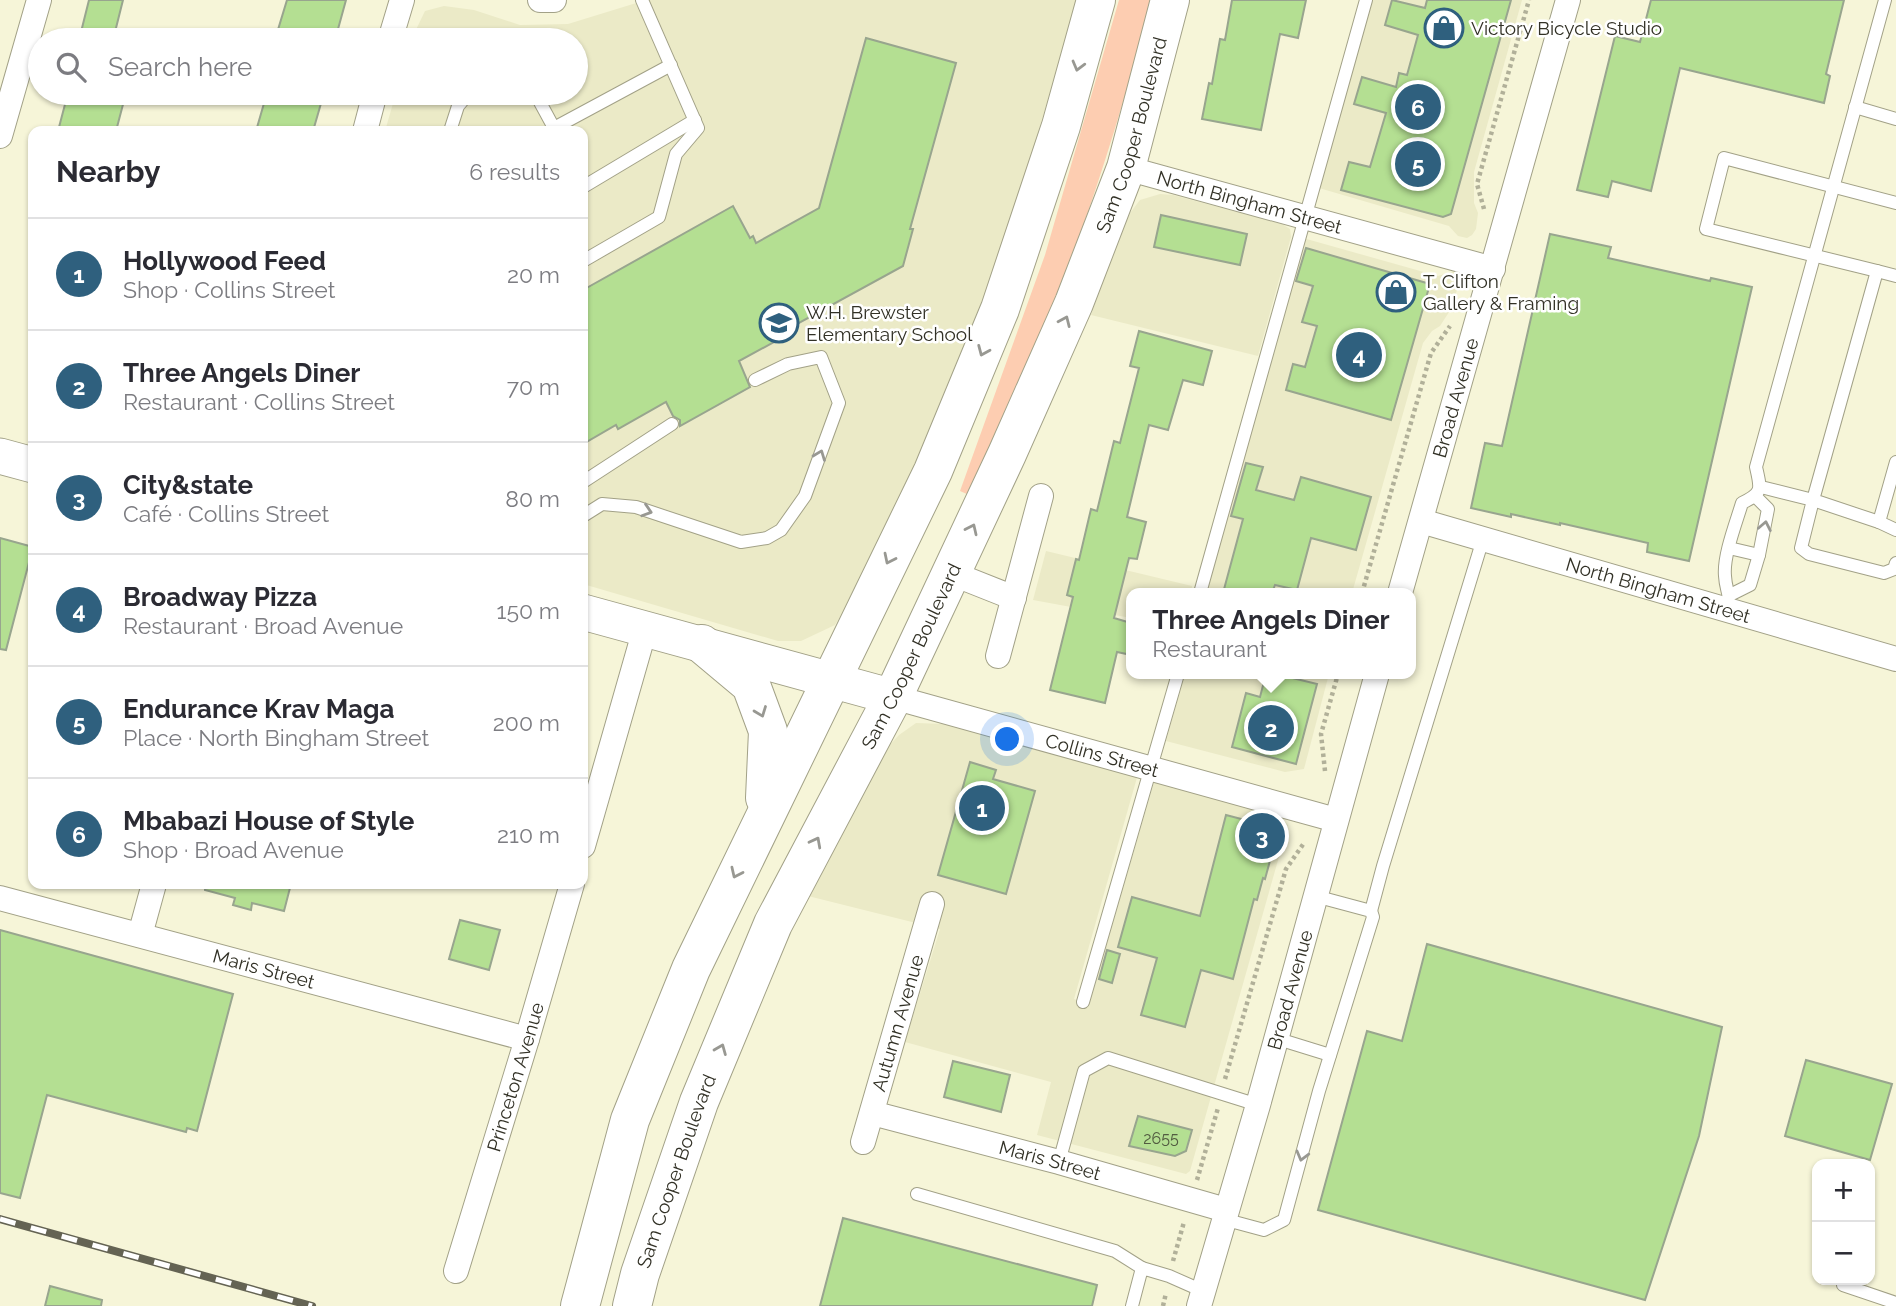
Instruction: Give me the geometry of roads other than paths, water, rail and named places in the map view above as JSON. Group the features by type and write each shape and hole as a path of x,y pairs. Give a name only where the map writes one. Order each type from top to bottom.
{"main road":[{"path":"580,1306 630,1120 691,969 933,471 1000,309 1061,126 1096,0"},
{"name":"Sam Cooper Boulevard","path":"636,1290 699,1102 773,924 893,697 1007,454 1068,316 1126,168 1170,0"},
{"path":"702,644 751,685 768,731 767,788 763,817"}],"street":[{"path":"31,28 39,0"},
{"path":"394,28 402,0"},
{"path":"540,0 554,0"},
{"name":"Broad Avenue","path":"1401,588 1569,0"},
{"path":"0,136 28,38"},
{"path":"366,126 372,105"},
{"name":"North Bingham Street","path":"1126,168 1493,269"},
{"path":"0,456 28,464"},
{"path":"998,656 1041,496"},
{"name":"North Bingham Street","path":"1420,521 1728,602 1896,659"},
{"path":"951,573 1014,598"},
{"name":"Collins Street","path":"588,613 1326,817"},
{"path":"588,828 645,629"},
{"name":"Broad Avenue","path":"1201,1298 1258,1105 1315,896 1326,817 1375,679"},
{"path":"140,935 153,889"},
{"name":"Princeton Avenue","path":"456,1271 571,889"},
{"name":"Maris Street","path":"0,898 527,1039"},
{"name":"Autumn Avenue","path":"863,1142 932,904"},
{"name":"Maris Street","path":"872,1113 1059,1162 1225,1214"}],"lane":[{"path":"588,258 659,218 676,154 698,128 642,0"},
{"path":"1201,588 1366,0"},
{"path":"1885,0 1756,467 1758,492 1768,509 1759,555 1750,585 1728,602 1724,576 1729,548 1742,503 1758,492 1813,500 1896,530"},
{"path":"558,126 671,65"},
{"path":"452,126 459,105"},
{"path":"541,105 549,126"},
{"path":"1855,107 1896,119"},
{"path":"588,184 695,120"},
{"path":"1896,203 1724,158 1706,229 1896,276"},
{"path":"1877,271 1801,548 1809,554 1884,573 1894,569 1896,563"},
{"path":"588,513 602,504 636,507 741,542 767,538 781,530 805,496 839,403 821,358 788,364 755,380"},
{"path":"588,479 672,424"},
{"path":"1879,522 1896,462"},
{"path":"1225,1214 1264,1230 1284,1220 1319,1091 1373,917 1371,911 1383,866 1483,539"},
{"path":"1729,548 1759,555"},
{"path":"1083,1002 1177,679"},
{"path":"1315,896 1371,911"},
{"path":"1275,1038 1330,1055"},
{"path":"1059,1162 1084,1071 1108,1058 1258,1105"},
{"path":"918,1195 1115,1251 1142,1268 1169,1276 1201,1298"},
{"path":"1132,1306 1142,1268"},
{"path":"1843,1285 1896,1303"}],"railway":[{"path":"0,1219 312,1306"}],"place":[{"name":"Victory Bicycle Studio","path":"1444,28"},
{"name":"Mbabazi House of Style","path":"1418,107"},
{"name":"Endurance Krav Maga","path":"1418,164"},
{"name":"T. Clifton Gallery & Framing","path":"1396,292"},
{"name":"W.H. Brewster Elementary School","path":"779,323"},
{"name":"Broadway Pizza","path":"1359,355"},
{"name":"Three Angels Diner","path":"1271,728"},
{"name":"Hollywood Feed","path":"982,808"},
{"name":"City&state","path":"1262,836"}]}
